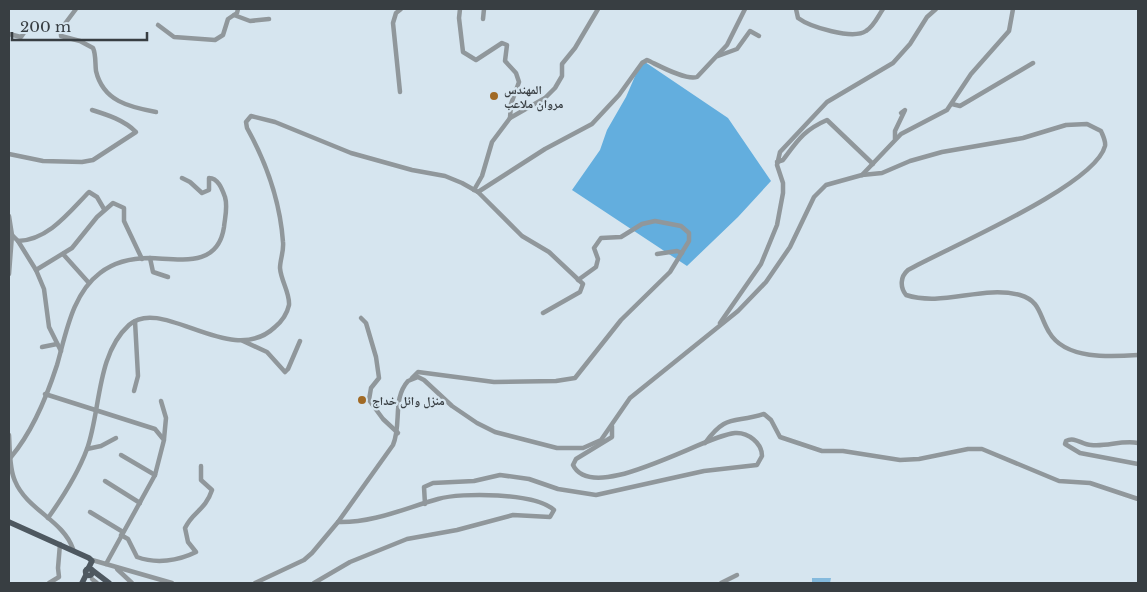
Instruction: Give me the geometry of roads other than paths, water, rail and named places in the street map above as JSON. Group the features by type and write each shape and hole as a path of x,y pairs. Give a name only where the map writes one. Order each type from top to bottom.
{"main road":[{"path":"9,522 73,549 92,560 90,575 82,583"},
{"path":"90,575 109,583"}],"street":[{"path":"76,9 61,29 61,36 80,41 93,48 97,72 104,89 111,97 128,106 156,112"},
{"path":"158,25 174,37 215,40 223,35 228,19 238,9"},
{"path":"400,92 393,23 396,13 401,9"},
{"path":"460,9 461,49 467,56 476,60 502,43 507,45 505,62 516,73 519,82 511,104 510,118"},
{"path":"483,19 484,9"},
{"path":"477,191 492,142 510,118 545,98 554,88 562,76 562,64 575,48 598,9"},
{"path":"477,191 592,124 619,95 642,63 647,60 692,79 718,56 727,45 745,9"},
{"path":"796,9 798,18 806,23 831,31 857,34 865,32 883,9"},
{"path":"717,326 758,270 777,225 783,183 777,162 780,152 826,102 893,63 910,44 927,17 936,9"},
{"path":"862,175 895,139 938,116 952,104 971,74 1009,31 1013,9"},
{"path":"234,15 250,21 269,19"},
{"path":"9,34 21,37 26,30"},
{"path":"718,56 737,49 750,31 758,36"},
{"path":"952,104 960,106 1033,63"},
{"path":"9,154 43,161 87,161 92,160 136,132 130,126 117,119 92,110"},
{"path":"895,139 895,130 901,122 905,110 901,113"},
{"path":"48,518 87,449 110,352 117,339 135,321 162,319 214,337 252,340 268,333 282,321 289,306 280,270 283,245 280,216 269,175 247,128 246,122 251,116 275,122 337,149 412,170 445,176 477,191 512,228 549,252 582,284 580,292 543,313"},
{"path":"777,162 783,160 791,147 812,126 827,120 873,164"},
{"path":"412,378 424,380 452,406 477,423 495,432 536,444 572,449 583,448 601,440 612,426 620,408 630,398 738,311 766,282 790,247 819,190 836,182 862,175 882,173 910,161 942,152 1023,138 1066,125 1087,124 1101,131 1105,143 1102,151 1076,177 1054,195 908,270 902,280 902,290 906,295 918,299 989,292 1004,292 1022,296 1038,306 1050,334 1063,346 1093,354 1138,356"},
{"path":"11,457 30,428 61,351 75,307 89,283 100,273 118,263 150,258 182,261 204,256 218,245 223,232 226,203 216,180 209,178 209,190 202,193 190,182 182,178"},
{"path":"18,241 34,239 46,233 89,192 98,197 104,209"},
{"path":"36,270 77,244 104,209 113,203 124,208 124,221 142,259"},
{"path":"9,216 12,235 9,274"},
{"path":"255,583 304,560 338,522 385,459 398,434 400,396 403,387 418,372 494,382 556,381 575,378 621,320 670,272 689,238 686,229 660,221 649,221 621,237 606,237 597,242 594,248 598,259 596,267 578,280"},
{"path":"12,235 18,241 36,270 44,289 50,332 61,351"},
{"path":"657,254 677,251 682,253"},
{"path":"63,254 89,283"},
{"path":"150,258 154,272 168,277"},
{"path":"361,318 366,323 379,378 370,388 369,400 383,419 398,434"},
{"path":"134,391 138,376 135,321"},
{"path":"241,340 267,352 285,372 300,341"},
{"path":"42,347 58,344"},
{"path":"45,394 155,429 164,440"},
{"path":"106,564 154,475 164,440 166,418 161,401"},
{"path":"705,443 718,427 728,421 764,414 772,420 780,437 822,451 843,451 900,460 919,459 968,449 982,449 1059,482 1090,483 1138,499"},
{"path":"425,504 424,487 434,483 474,481 500,475 529,479 558,489 596,494 695,472 757,465 762,456 757,443 746,435 734,433 643,468 618,474 594,478 576,470 573,466 576,460 612,437 612,426"},
{"path":"9,435 12,473 19,488 68,536 73,549"},
{"path":"87,449 102,446 116,438"},
{"path":"1138,443 1116,442 1093,446 1068,439 1066,444 1080,453 1138,464"},
{"path":"121,455 154,475"},
{"path":"90,512 122,533 137,557 146,560 164,561 196,552 188,542 185,528 192,518 204,508 212,490 201,480 201,466"},
{"path":"105,481 140,503"},
{"path":"314,583 350,562 396,543 475,526 513,515 550,517 554,510 530,499 510,496 451,496 372,519 338,522"},
{"path":"50,583 60,577 58,568 60,544"},
{"path":"92,560 172,583"},
{"path":"117,568 132,583"},
{"path":"90,575 97,583"},
{"path":"721,583 737,575"}],"place":[{"name":"المهندس مروان ملاعب","path":"494,96"},
{"name":"منزل وائل خداج","path":"362,400"}]}
